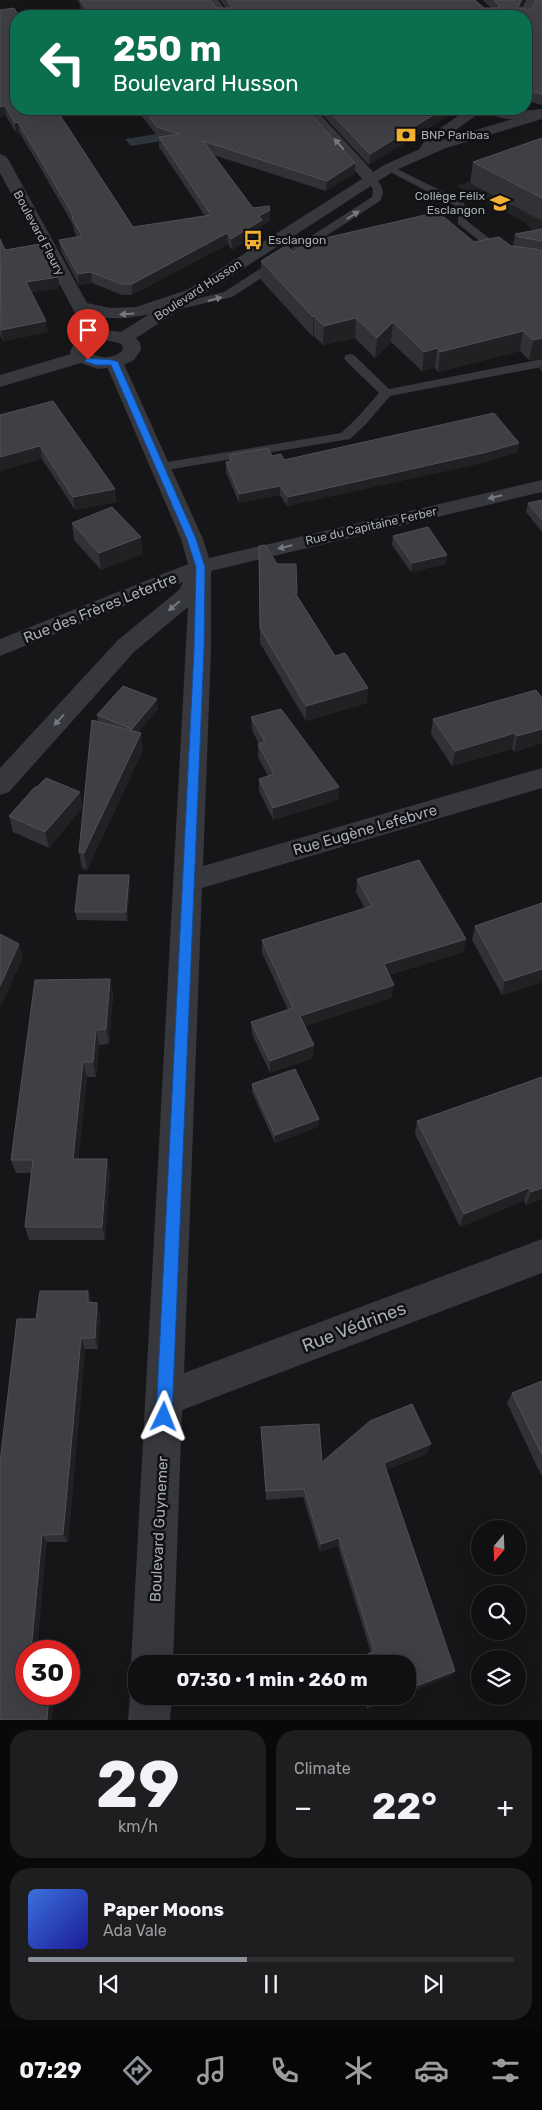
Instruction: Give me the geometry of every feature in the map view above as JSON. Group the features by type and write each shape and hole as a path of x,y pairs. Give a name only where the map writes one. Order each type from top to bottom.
{"street":[{"path":"211,0 219,10"},
{"path":"427,150 542,114"},
{"path":"312,115 371,180"},
{"path":"427,150 431,141 468,115"},
{"path":"514,115 531,115"},
{"name":"Boulevard Husson","path":"124,338 388,168 427,150"},
{"name":"Boulevard Fleury","path":"1,165 96,337"},
{"path":"79,307 109,314 141,313 190,294"},
{"path":"0,381 83,357 96,362 114,362 130,355 132,350 131,343 124,338 115,336 96,337 81,346 80,352 83,357"},
{"name":"Boulevard Guynemer","path":"114,362 197,552 200,567 199,650 152,1655"},
{"name":"Rue du Capitaine Ferber","path":"200,567 542,486"},
{"path":"0,785 126,646 189,594 200,567"},
{"name":"Rue des Frères Letertre","path":"0,648 200,567"},
{"name":"Rue Eugène Lefebvre","path":"188,881 542,778"},
{"name":"Rue Védrines","path":"165,1398 542,1256"},
{"path":"150,1720 151,1705"}],"lane":[{"path":"388,168 458,204 463,208 464,212 462,222 512,261 534,263 542,267"},
{"path":"167,309 228,296 376,199 379,194 378,188 371,180"},
{"path":"350,358 386,393"},
{"path":"161,467 344,436 359,426 375,404 386,393 542,363"}],"shaded area":[{"path":"163,133 168,140 131,146 125,139"},
{"name":"Collège Félix Esclangon","path":"474,180 542,220 542,253 534,233 526,223 456,186"}],"building":[{"path":"80,0 210,0 216,8 231,8 227,0 475,0 484,8 499,8 499,5 494,0 521,0 518,8 525,8 526,10 88,10"},
{"path":"536,0 542,0 542,94 532,92 532,10 529,10 532,8"},
{"path":"14,8 15,10 10,10 10,114 5,106 0,107 0,10"},
{"path":"10,115 60,115 133,227 211,215 159,137 179,134 157,127 148,115 311,115 355,163 327,181 203,141 253,208 269,206 270,210 259,216 262,220 231,239 227,233 132,284 121,284 91,272 78,274 59,240 82,236 73,220 72,214 18,122 15,123"},
{"path":"333,115 433,115 370,154"},
{"path":"542,138 542,198 473,162"},
{"path":"438,212 474,242 499,237 511,246 542,251 542,338 533,340 523,331 440,352 437,348 424,352 393,322 377,338 356,318 324,326 313,317 261,261 287,245 293,253 308,242"},
{"path":"542,229 542,241 519,237 515,234"},
{"path":"0,239 5,250 40,244 58,277 26,282 46,321 1,330"},
{"path":"53,401 115,489 73,497 40,446 0,457 0,415"},
{"path":"494,413 519,443 288,497 280,486 239,494 226,462 231,461 229,455 268,448 272,456 281,454 284,460"},
{"path":"542,500 542,520 528,503"},
{"path":"112,507 141,537 99,553 72,523"},
{"path":"428,527 447,555 412,563 393,536"},
{"path":"265,545 277,564 296,564 297,593 295,593 335,656 345,653 368,688 306,706 260,628 259,546"},
{"path":"123,686 157,699 132,729 97,715"},
{"path":"536,690 542,698 542,729 517,736 515,733 455,751 433,719"},
{"path":"281,709 339,787 273,808 259,779 274,774 258,744 265,742 251,717"},
{"path":"92,720 141,733 84,853 79,852"},
{"path":"46,778 80,792 45,832 9,816 35,787"},
{"path":"419,860 466,939 384,964 394,985 300,1016 314,1045 270,1061 251,1022 293,1008 262,940 372,906 357,879"},
{"path":"79,875 129,875 126,912 75,912"},
{"path":"542,903 542,969 505,981 475,926"},
{"path":"0,934 19,944 0,986"},
{"path":"110,979 106,1029 96,1030 93,1062 83,1062 73,1159 107,1159 102,1227 25,1227 33,1160 11,1160 35,980"},
{"path":"295,1069 319,1119 275,1135 252,1084"},
{"path":"542,1077 542,1188 531,1192 529,1188 464,1214 417,1121"},
{"path":"40,1291 88,1291 88,1302 97,1303 95,1338 81,1338 63,1534 42,1535 32,1640 15,1640 15,1705 48,1705 47,1720 0,1720 0,1462 17,1319 36,1319"},
{"path":"542,1381 542,1455 512,1393"},
{"path":"412,1404 431,1444 384,1463 455,1671 416,1686 416,1655 366,1655 374,1651 339,1538 321,1544 304,1489 266,1491 261,1427 319,1424 322,1462 370,1421"}],"place":[{"name":"BNP Paribas","path":"406,135"},
{"name":"Collège Félix Esclangon","path":"500,203"},
{"name":"Esclangon","path":"253,240"}],"route":[{"path":"88,360 105,363 114,362 192,539 200,567 199,650 164,1417"}]}
